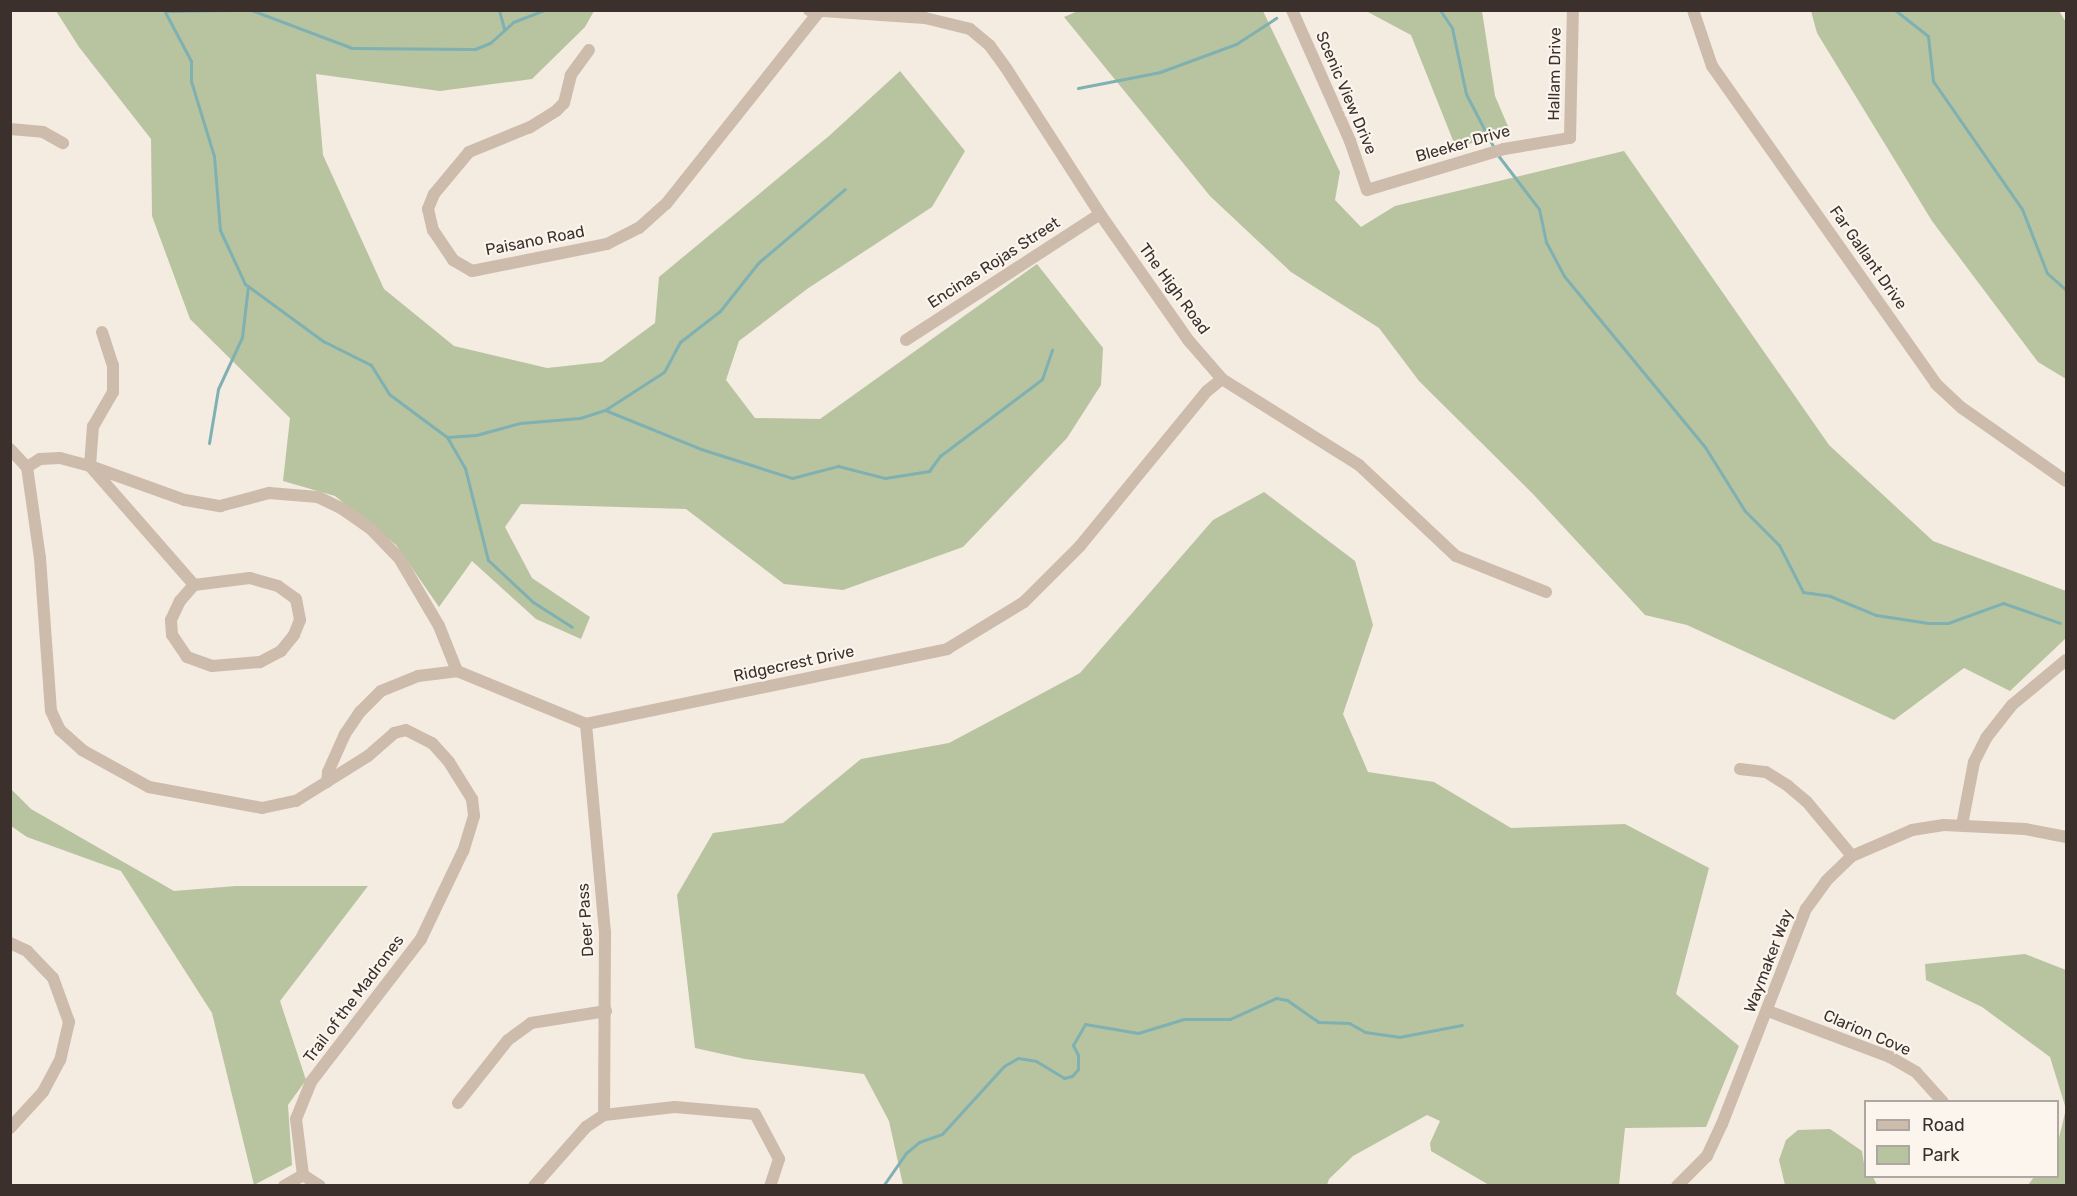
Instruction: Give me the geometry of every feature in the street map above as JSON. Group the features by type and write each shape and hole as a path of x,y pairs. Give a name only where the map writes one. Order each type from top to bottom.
{"street":[{"name":"Scenic View Drive","path":"1292,10 1350,141 1367,190"},
{"name":"Hallam Drive","path":"1570,138 1573,10"},
{"name":"Far Gallant Drive","path":"1693,10 1712,66 1936,384 1962,408 2067,481"},
{"name":"Paisano Road","path":"589,50 571,75 564,103 556,111 530,127 469,152 434,194 428,208 433,230 453,260 472,271 607,244 639,228 666,204 814,12"},
{"name":"The High Road","path":"814,12 925,18 969,30 990,46 1100,214 1190,341 1222,379 1359,465 1456,556 1546,592"},
{"path":"10,129 43,132 63,143"},
{"name":"Bleeker Drive","path":"1367,190 1548,140 1570,138"},
{"name":"Encinas Rojas Street","path":"906,340 1100,214"},
{"path":"102,332 113,365 113,392 93,426 90,466 194,585"},
{"name":"Ridgecrest Drive","path":"586,724 947,649 1024,602 1080,546 1207,391 1222,379"},
{"path":"10,449 27,467 40,459 60,458 90,466 185,500 220,506 269,493 318,497 341,508 370,528 405,568 439,626 457,671"},
{"name":"Trail of the Madrones","path":"27,467 40,558 51,711 60,730 107,767 149,787 180,795 262,808 296,801 327,782 394,733 406,730 432,743 449,762 472,799 474,816 463,851 421,939 311,1082 296,1119 303,1175"},
{"path":"250,578 278,586 296,599 300,620 281,651 260,662 212,666 187,657 172,635 171,621 180,601 194,585 250,578"},
{"path":"1962,825 1974,762 1986,738 2012,705 2067,660"},
{"path":"327,782 328,772 345,734 381,691 418,676 457,671 586,724"},
{"name":"Deer Pass","path":"586,724 605,932 604,1115"},
{"path":"1740,769 1766,772 1788,786 1852,856"},
{"name":"Waymaker Way","path":"1677,1185 1707,1156 1768,1011 1806,909 1826,881 1852,856 1912,830 1962,825 2067,837"},
{"path":"10,943 27,951 53,978 69,1022 60,1060 43,1092 10,1128"},
{"path":"458,1103 508,1040 531,1023 606,1011"},
{"name":"Clarion Cove","path":"1768,1011 1890,1057 1916,1072 1942,1100"},
{"path":"534,1185 586,1127 604,1115 675,1107 754,1114 779,1159 770,1185"},
{"path":"284,1185 303,1175 320,1185"}],"green space":[{"path":"1080,10 1263,11 1340,172 1335,200 1361,227 1395,206 1624,151 1829,445 1933,541 2066,591 2066,638 2010,691 1964,668 1894,720 1687,625 1645,615 1533,494 1419,381 1379,328 1291,272 1210,196 1064,17"},
{"path":"56,11 594,11 585,27 532,79 440,91 316,74 323,155 384,289 454,346 547,368 602,362 655,323 659,277 829,136 900,71 965,151 932,207 807,289 739,341 726,380 755,418 820,419 1037,264 1103,348 1101,385 1067,438 963,547 843,590 784,584 686,509 521,504 505,527 532,578 590,617 581,639 536,619 472,561 439,607 396,545 335,496 283,481 290,418 190,319 152,216 151,139 79,47"},
{"path":"1366,11 1482,11 1495,96 1510,131 1456,148 1411,35"},
{"path":"1811,11 2059,11 2066,22 2066,379 2038,362 1932,221 1817,33"},
{"path":"1264,492 1355,561 1373,625 1343,714 1368,772 1434,782 1511,828 1625,824 1709,868 1676,994 1739,1046 1706,1127 1625,1128 1619,1185 1489,1185 1431,1151 1430,1143 1440,1121 1427,1115 1353,1156 1329,1179 1327,1185 903,1185 889,1121 864,1074 745,1059 695,1048 677,895 713,833 783,823 861,759 949,743 1080,673 1213,520"},
{"path":"10,788 31,809 174,891 236,886 368,886 280,1001 306,1080 288,1105 292,1165 254,1185 212,1013 121,871 27,837 11,826"},
{"path":"2025,954 2066,970 2066,1109 2050,1057 1982,1007 1926,980 1925,964"},
{"path":"2066,1109 2066,1185 2028,1185 2033,1178 2059,1178 2059,1138"},
{"path":"1830,1129 1862,1151 1864,1178 1874,1178 1877,1185 1785,1185 1779,1160 1786,1140 1798,1130"}],"waterway":[{"path":"164,10 191,61 191,81 214,156 220,230 245,284 323,341 371,365 389,394 447,437 465,468 488,560 533,602 572,627"},
{"path":"166,11 233,10"},
{"path":"251,10 352,48 475,49 490,43 513,22 545,10"},
{"path":"499,10 504,29"},
{"path":"1440,10 1452,28 1466,94 1494,148"},
{"path":"1895,10 1928,36 1933,81 2022,209 2047,273 2066,290"},
{"path":"1078,88 1160,72 1236,44 1276,18"},
{"path":"1497,154 1539,209 1546,242 1564,276 1705,447 1745,511 1779,545 1803,592 1830,596 1876,615 1928,623 1948,623 2003,603 2060,623"},
{"path":"605,410 664,372 680,342 720,311 758,263 845,189"},
{"path":"209,443 218,389 242,337 248,286"},
{"path":"447,437 476,435 520,423 580,418 605,410 701,449 792,478 838,466 885,478 929,471 940,456 1042,379 1052,350"},
{"path":"883,1186 906,1153 919,1142 942,1134 1004,1066 1018,1058 1036,1061 1064,1078 1072,1076 1078,1069 1078,1055 1073,1045 1085,1024 1138,1033 1184,1019 1230,1019 1276,998 1287,1000 1318,1022 1349,1023 1365,1032 1399,1037 1462,1025"}]}
